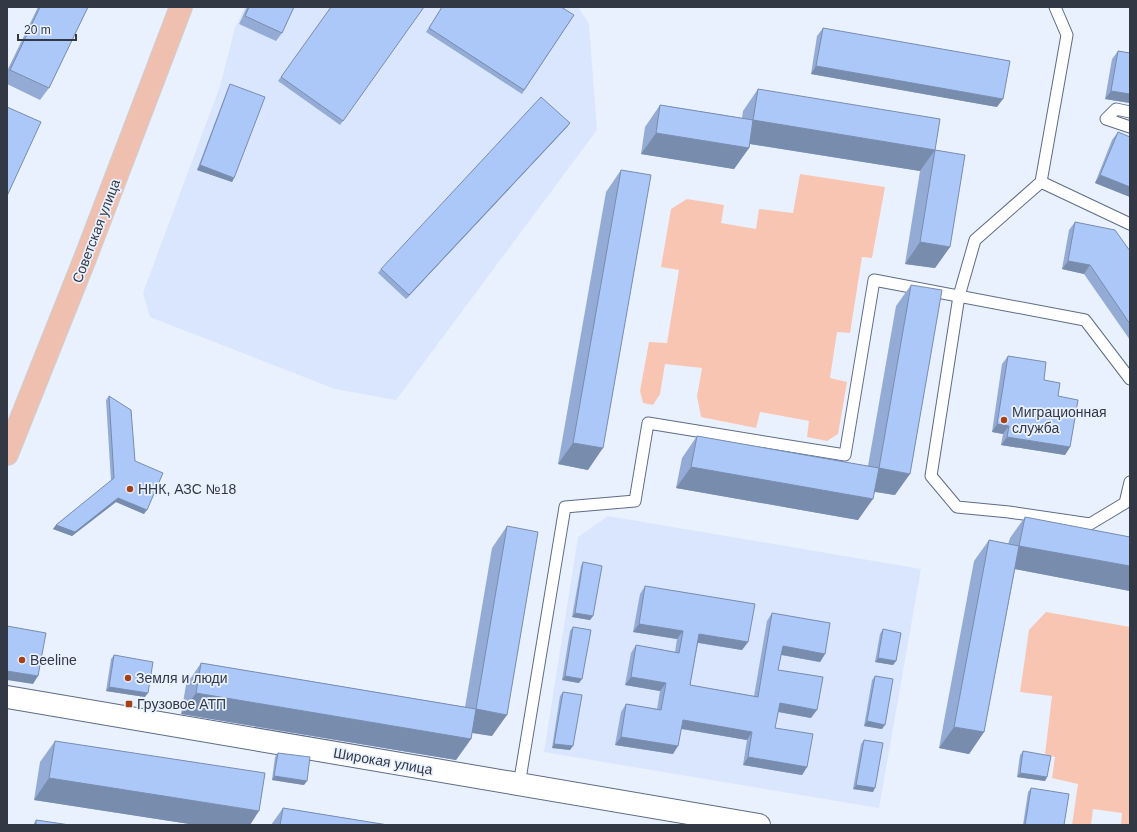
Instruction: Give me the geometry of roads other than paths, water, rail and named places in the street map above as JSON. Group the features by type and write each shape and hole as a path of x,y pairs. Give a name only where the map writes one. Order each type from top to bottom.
{"main road":[{"name":"Советская улица","path":"7,454 86,256 181,7"}],"street":[{"name":"Широкая улица","path":"7,697 759,825"}],"lane":[{"path":"1055,7 1067,35 1041,182 975,240 959,296 931,476 957,508 1009,512 1090,524 1126,503 1130,482"},
{"path":"1130,112 1116,109 1106,119 1130,127"},
{"path":"1041,182 1130,224"},
{"path":"519,785 565,507 635,501 648,423 845,455 874,280 1085,320 1130,380"}],"place":[{"name":"Миграционная служба","path":"1004,420"},
{"name":"ННК, АЗС №18","path":"130,489"},
{"name":"Beeline","path":"22,660"},
{"name":"Земля и люди","path":"128,678"},
{"name":"Грузовое АТП","path":"129,704"}]}
